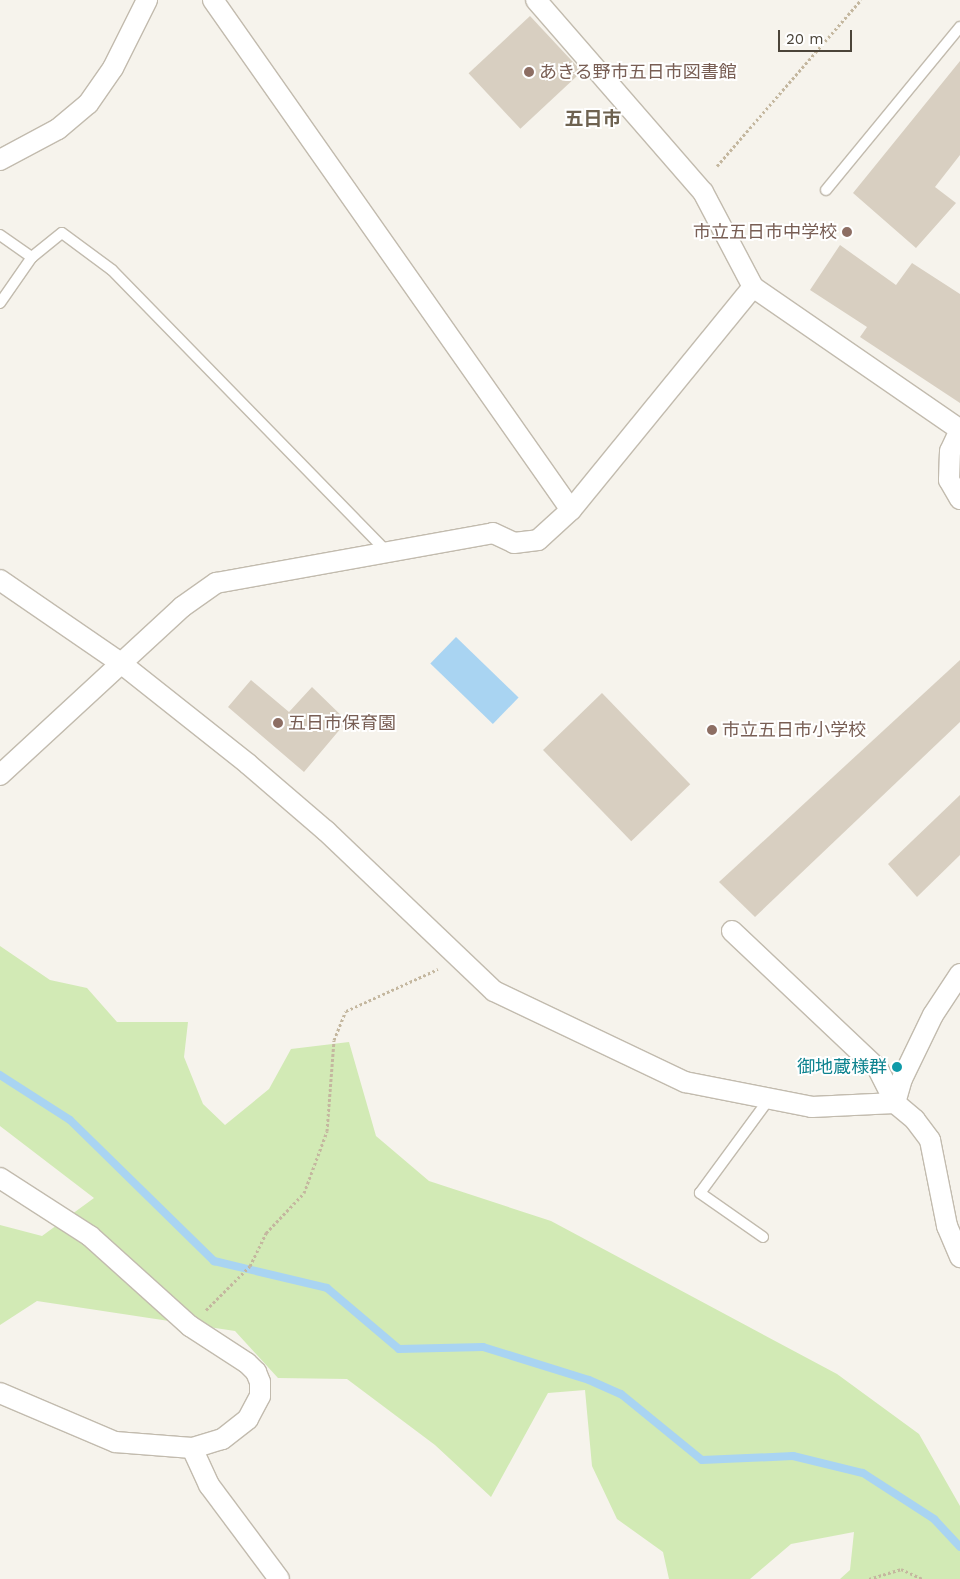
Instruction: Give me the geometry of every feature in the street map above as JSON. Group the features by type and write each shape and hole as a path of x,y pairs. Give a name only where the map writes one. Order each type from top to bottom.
{"street":[{"path":"0,160 58,129 88,104 113,68 147,0"},
{"path":"213,0 572,510"},
{"path":"536,0 702,192 753,287 960,430 950,451 949,480 960,499"},
{"path":"0,775 182,607 216,583 493,533 514,544 538,540 572,510 753,287"},
{"path":"0,580 122,664 248,764 326,831 459,960 494,990 685,1082 812,1107 895,1103"},
{"path":"732,931 878,1068 895,1103 914,1120 930,1140 947,1226 960,1257"},
{"path":"895,1103 902,1079 933,1015 960,974"},
{"path":"0,1178 90,1236 190,1326 246,1363 256,1372 260,1382 255,1409 248,1419 222,1439 192,1448 115,1442 0,1394"},
{"path":"192,1448 209,1485 279,1579"}],"lane":[{"path":"826,190 960,27"},
{"path":"0,303 32,257 62,234 112,270 386,552"},
{"path":"0,235 32,257"},
{"path":"763,1237 700,1193 768,1099"}],"path":[{"path":"717,166 861,0"},
{"path":"190,1326 250,1266 266,1233 304,1193 327,1131 334,1040 346,1011 459,960"},
{"path":"869,1579 901,1569 922,1579"}],"green space":[{"path":"0,946 50,980 87,988 117,1022 188,1022 184,1057 203,1104 225,1125 269,1089 291,1049 349,1042 376,1136 429,1181 551,1221 837,1374 919,1434 960,1506 960,1579 840,1579 850,1570 854,1532 791,1544 750,1579 669,1579 663,1552 617,1519 592,1466 585,1390 548,1393 491,1497 435,1445 347,1379 278,1378 235,1331 37,1301 0,1325 0,1225 42,1236 94,1198 0,1126"}],"water":[{"path":"456,637 519,697 493,724 430,664"}],"building":[{"path":"530,16 582,72 520,129 469,73"},
{"path":"960,61 960,155 935,187 956,203 916,248 853,193"},
{"path":"840,245 896,285 912,263 960,294 960,403 860,337 867,327 810,290"},
{"path":"960,660 960,722 755,917 719,882"},
{"path":"251,680 289,712 312,687 347,721 304,772 228,707"},
{"path":"602,693 690,784 631,841 543,750"},
{"path":"960,795 960,855 917,897 888,864"}],"waterway":[{"path":"0,1075 70,1120 214,1261 327,1288 399,1349 483,1347 589,1380 621,1394 702,1460 793,1456 863,1473 934,1519 960,1547"}],"place":[{"name":"あきる野市五日市図書館","path":"529,72"},
{"name":"市立五日市中学校","path":"847,232"},
{"name":"五日市保育園","path":"278,723"},
{"name":"市立五日市小学校","path":"712,730"},
{"name":"御地蔵様群","path":"897,1067"}],"district":[{"name":"五日市","path":"593,119"}]}
